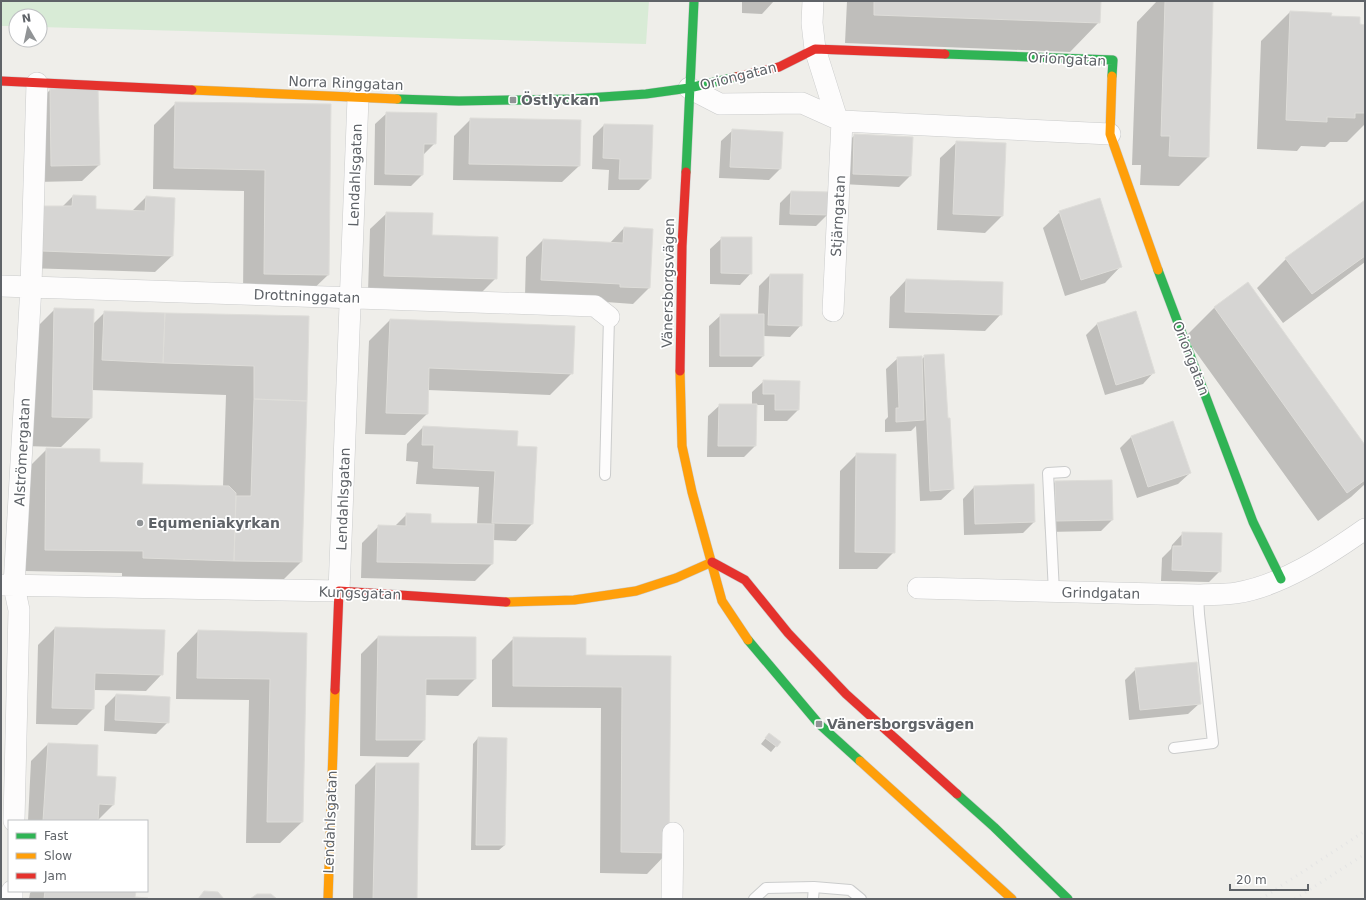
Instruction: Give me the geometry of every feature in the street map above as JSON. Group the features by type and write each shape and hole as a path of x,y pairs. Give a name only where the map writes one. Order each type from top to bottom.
{"street":[{"name":"Vänersborgsvägen","path":"694,1 682,269 680,359 682,446 690,486 722,601 750,645 819,724 1012,899"},
{"path":"813,1 812,22 815,49 840,120"},
{"name":"Oriongatan","path":"689,88 779,67 815,49 1113,60 1110,134 1140,224 1253,522 1281,579"},
{"name":"Norra Ringgatan","path":"1,81 358,98 459,101 573,99 646,94 689,88"},
{"name":"Alströmergatan","path":"14,820 19,610 8,586 31,286 37,83"},
{"name":"Oriongatan","path":"689,88 720,104 802,103 840,120 1110,134"},
{"name":"Lendahlsgatan","path":"328,899 336,633 339,591 358,98"},
{"name":"Stjärngatan","path":"833,311 840,120"},
{"name":"Drottninggatan","path":"1,286 595,306 609,317"},
{"name":"Grindgatan","path":"918,588 1198,595 1234,593 1256,588 1281,579 1336,550 1365,529"},
{"path":"712,562 745,580 788,633 846,694 994,827 1068,899"},
{"name":"Kungsgatan","path":"8,586 339,591 514,602 574,600 636,591 676,578 712,562"},
{"path":"672,899 673,833"}],"lane":[{"path":"605,475 609,317"},
{"path":"1054,592 1048,473 1065,472"},
{"path":"1174,748 1213,743 1198,595"},
{"path":"754,899 766,888 814,887 850,890 861,899"},
{"path":"813,899 814,887"}],"green space":[{"path":"1,1 649,1 646,44 48,27 48,8 8,8 8,26 1,26"}],"building":[{"path":"874,1 1101,1 1100,23 874,15"},
{"path":"1165,1 1213,1 1209,157 1169,156 1170,136 1161,136"},
{"path":"1290,11 1332,13 1331,16 1360,17 1360,24 1365,25 1365,113 1355,113 1355,118 1327,117 1327,122 1286,120"},
{"path":"98,88 100,165 51,166 50,89"},
{"path":"175,102 331,104 329,275 264,274 265,170 174,168"},
{"path":"386,112 437,113 436,144 424,144 423,175 385,174"},
{"path":"470,118 581,120 580,166 469,164"},
{"path":"604,124 653,125 651,179 619,179 620,159 603,158"},
{"path":"732,129 783,132 781,169 730,167"},
{"path":"854,134 913,137 911,176 853,174"},
{"path":"956,141 1006,143 1003,216 953,214"},
{"path":"791,191 829,192 829,215 790,214"},
{"path":"73,195 96,196 96,209 145,211 146,196 175,198 173,256 42,251 43,206 72,206"},
{"path":"1100,198 1122,267 1081,280 1059,211"},
{"path":"1365,200 1365,256 1312,294 1285,258"},
{"path":"386,212 433,213 432,235 498,237 497,279 384,276"},
{"path":"624,227 653,229 650,288 620,287 620,284 541,280 543,239 623,243"},
{"path":"721,237 752,237 752,274 721,273"},
{"path":"770,274 803,274 802,326 768,325"},
{"path":"906,279 1003,282 1002,315 905,312"},
{"path":"1248,282 1365,445 1365,480 1347,493 1214,307"},
{"path":"54,308 94,309 92,418 52,417"},
{"path":"104,311 165,313 163,363 102,360"},
{"path":"1136,311 1155,373 1116,385 1097,323"},
{"path":"165,313 309,316 307,401 254,399 254,366 163,363"},
{"path":"720,314 764,314 764,356 720,356"},
{"path":"390,319 575,326 573,374 429,368 428,414 386,413"},
{"path":"944,354 948,418 950,418 954,489 930,491 924,355"},
{"path":"922,356 924,420 896,422 896,408 899,408 897,357"},
{"path":"763,380 800,381 799,410 775,410 775,394 763,394"},
{"path":"254,399 307,401 302,562 234,561 236,496 251,496"},
{"path":"719,404 757,404 756,446 718,446"},
{"path":"1173,421 1191,473 1148,487 1131,436"},
{"path":"423,426 518,431 517,446 537,447 533,524 492,523 495,471 433,468 434,445 422,445"},
{"name":"Equmeniakyrkan","path":"46,448 100,449 100,462 143,463 142,484 229,486 236,493 234,561 143,558 143,551 45,550"},
{"path":"856,453 896,454 895,553 855,552"},
{"path":"1112,480 1113,520 1056,521 1055,481"},
{"path":"1034,484 1035,522 975,524 974,486"},
{"path":"406,513 431,514 431,523 494,524 493,564 377,562 378,525 406,526"},
{"path":"1182,532 1222,533 1221,572 1172,570 1173,546 1182,546"},
{"path":"55,627 165,630 163,675 95,673 94,709 52,708"},
{"path":"198,630 307,633 303,822 267,822 270,679 197,678"},
{"path":"378,636 476,637 476,679 426,679 425,740 376,740"},
{"path":"513,637 586,638 586,655 671,656 669,853 621,852 622,687 513,686"},
{"path":"1197,662 1201,704 1140,710 1135,668"},
{"path":"116,694 170,697 169,723 115,720"},
{"path":"769,733 781,742 777,747 765,738"},
{"path":"478,737 507,738 505,845 476,845"},
{"path":"48,743 98,745 97,776 116,777 114,805 99,804 98,820 43,820"},
{"path":"376,763 419,763 417,899 373,899"},
{"path":"204,891 218,892 224,899 198,899"},
{"path":"45,892 136,892 135,897 148,898 148,899 44,899"},
{"path":"257,894 271,894 277,899 250,899"}],"railway":[{"path":"1261,899 1365,831"},
{"path":"1295,899 1365,854"}],"traffic: fast":[{"path":"686,172 694,1"},
{"path":"945,54 1113,60 1112,76"},
{"path":"397,99 459,101 573,99 646,94 689,88 736,77"},
{"path":"1158,270 1253,522 1281,579"},
{"path":"748,640 819,724 860,761"},
{"path":"957,794 994,827 1068,899"}],"traffic: slow":[{"path":"1112,76 1110,134 1158,270"},
{"path":"192,90 397,99"},
{"path":"680,371 682,446 692,492 722,601 748,640"},
{"path":"506,602 574,600 636,591 676,578 712,562"},
{"path":"328,899 335,690"},
{"path":"860,761 1012,899"}],"traffic: jam":[{"path":"736,77 779,67 815,49 945,54"},
{"path":"1,81 192,90"},
{"path":"680,371 682,246 686,172"},
{"path":"712,562 745,580 788,633 846,694 957,794"},
{"path":"335,690 339,591 506,602"}],"place":[{"name":"Östlyckan","path":"513,100"},
{"name":"Equmeniakyrkan","path":"140,523"},
{"name":"Vänersborgsvägen","path":"819,724"}]}
